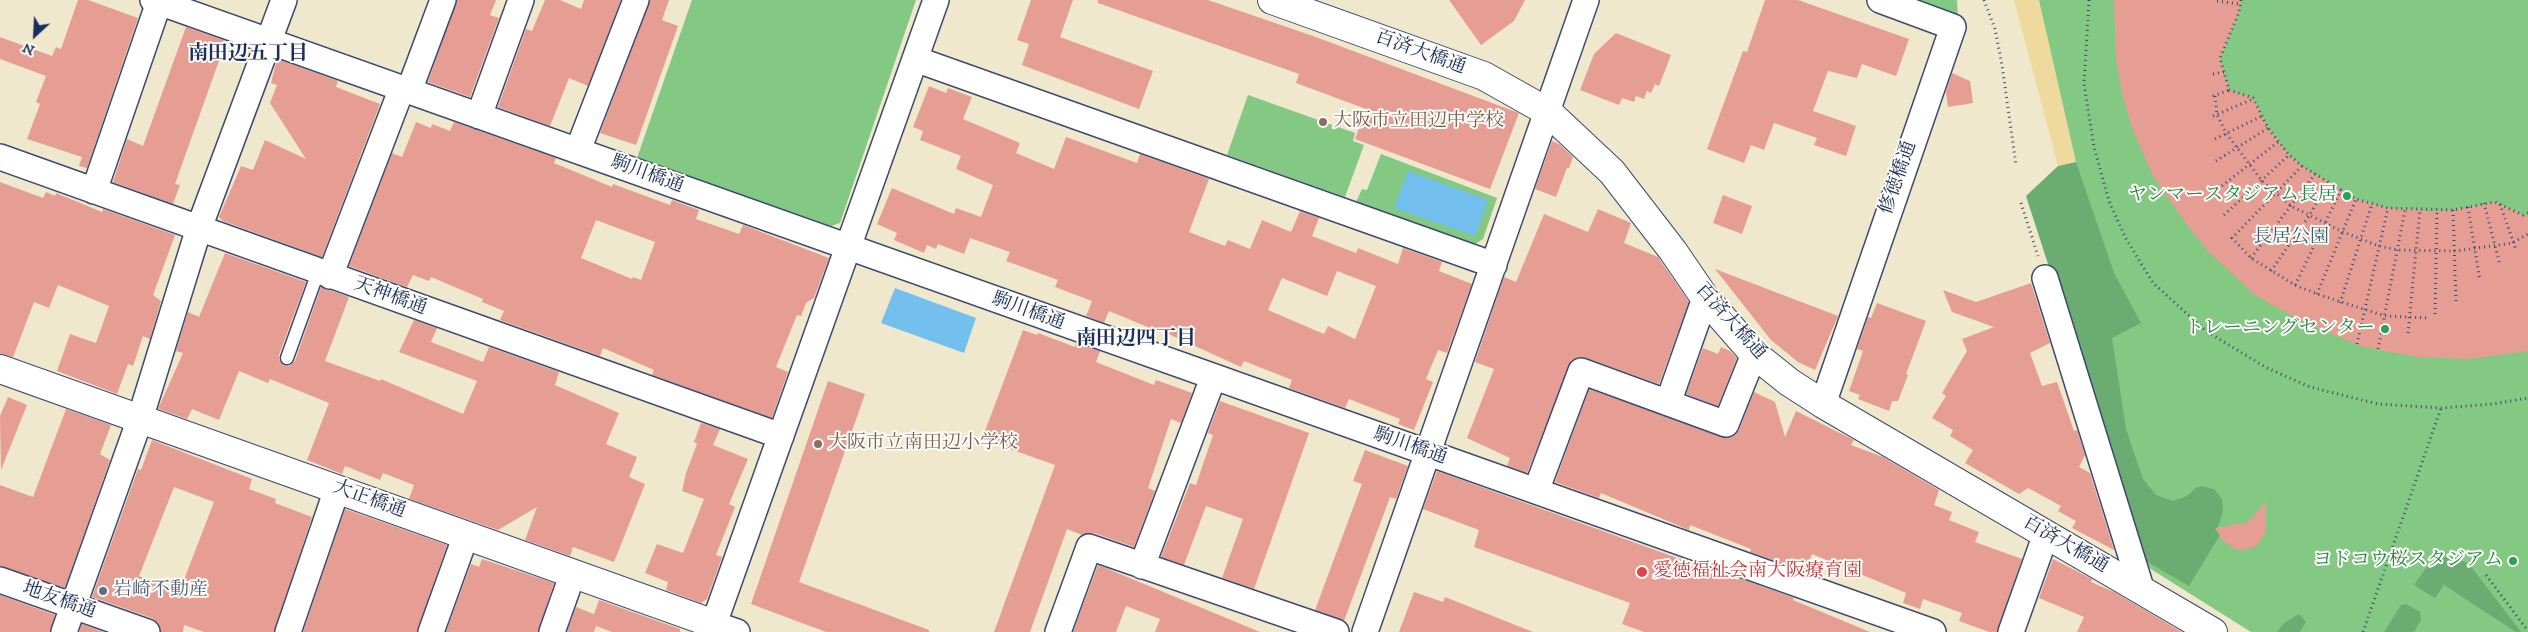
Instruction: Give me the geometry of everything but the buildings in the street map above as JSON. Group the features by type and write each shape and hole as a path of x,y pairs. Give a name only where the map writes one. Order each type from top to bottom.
{"street":[{"path":"64,632 140,419 199,228 284,0"},
{"path":"324,274 406,89 443,0"},
{"path":"479,116 521,0"},
{"path":"578,150 636,0"},
{"path":"721,629 780,436 936,0"},
{"name":"百済大橋通","path":"1272,0 1484,76 1548,112 1612,172 1673,251 1705,298 1754,354 1789,382 1823,404 2141,588 2213,632"},
{"path":"1365,632 1586,0"},
{"name":"修徳橋通","path":"1823,404 1953,27 1880,0"},
{"path":"94,191 156,1"},
{"name":"駒川橋通","path":"156,1 1213,378 1933,632"},
{"path":"915,59 1494,265"},
{"name":"天神橋通","path":"0,157 780,436"},
{"path":"2045,278 2141,588"},
{"path":"1668,403 1705,298"},
{"path":"1536,491 1581,371 1726,424 1754,354"},
{"name":"大正橋通","path":"0,370 466,535 721,629"},
{"path":"1142,566 1213,378"},
{"path":"288,632 337,489"},
{"path":"2011,632 2046,534"},
{"path":"431,632 466,535"},
{"path":"1058,632 1088,546 1336,632"},
{"path":"552,632 573,574"},
{"name":"地友橋通","path":"0,580 147,632"}],"lane":[{"path":"287,358 324,274"}],"path":[{"path":"1984,0 1995,29 2016,165"},
{"path":"2089,0 2084,84 2094,147 2110,201 2121,228 2153,283 2206,331 2265,367 2310,387 2378,404 2442,408 2493,404 2528,398"},
{"path":"2217,1 2240,2 2220,58 2229,90"},
{"path":"2212,74 2224,72"},
{"path":"2528,213 2523,215 2495,202 2437,211 2388,208 2356,199 2302,166 2289,155 2268,128 2253,98 2229,90 2214,96 2215,116 2236,150 2262,181 2291,206 2360,240 2398,250 2456,251 2512,243 2528,234"},
{"path":"2215,116 2253,98"},
{"path":"2215,139 2262,116"},
{"path":"2216,161 2268,128"},
{"path":"2218,189 2278,142"},
{"path":"2224,215 2289,155"},
{"path":"2302,166 2232,238 2251,258 2295,285 2340,303 2385,316 2410,319 2430,318"},
{"path":"2251,258 2315,174"},
{"path":"2271,271 2309,216 2328,183"},
{"path":"2295,285 2340,190"},
{"path":"2318,294 2356,199"},
{"path":"2021,203 2045,278"},
{"path":"2484,203 2500,265"},
{"path":"2340,303 2372,204"},
{"path":"2500,204 2516,250"},
{"path":"2468,207 2480,281"},
{"path":"2357,344 2388,208"},
{"path":"2378,349 2405,210"},
{"path":"2408,333 2420,210"},
{"path":"2453,210 2456,251 2456,301"},
{"path":"2435,314 2437,211"},
{"path":"2363,632 2442,408"},
{"path":"2486,575 2528,631"}],"green space":[{"path":"692,0 916,0 840,223 831,226 637,158"},
{"path":"1911,0 1957,0 1958,17"},
{"name":"長居公園","path":"2018,0 2528,0 2528,632 2251,632 2146,566 2062,171"},
{"path":"1248,95 1355,133 1353,141 1364,145 1345,197 1227,155"},
{"path":"1381,154 1497,198 1483,239 1475,244 1356,202 1362,189 1367,190"},
{"path":"2076,162 2114,273 2141,323 2112,338 2126,429 2143,479 2156,495 2173,501 2187,496 2201,486 2214,489 2222,499 2223,512 2218,527 2220,535 2189,586 2144,560 2026,196 2058,166"},
{"path":"2453,557 2469,564 2521,632 2516,632 2444,585 2435,598 2414,585 2431,561"},
{"path":"2406,604 2420,612 2421,620 2414,632 2384,632 2401,605"},
{"path":"2299,614 2306,622 2300,632 2277,632 2284,623"}],"sand":[{"path":"2014,0 2039,0 2076,162 2058,166"}],"water":[{"path":"1408,171 1488,200 1475,236 1394,208"},
{"path":"895,288 976,318 964,353 881,323"}],"place":[{"name":"大阪市立田辺中学校","path":"1323,122"},
{"name":"ヤンマースタジアム長居","path":"2347,196"},
{"name":"トレーニングセンター","path":"2385,329"},
{"name":"大阪市立南田辺小学校","path":"818,444"},
{"name":"ヨドコウ桜スタジアム","path":"2513,561"},
{"name":"愛徳福祉会南大阪療育園","path":"1642,572"},
{"name":"岩崎不動産","path":"103,591"}],"district":[{"name":"南田辺五丁目","path":"248,55"},
{"name":"南田辺四丁目","path":"1136,340"}]}
